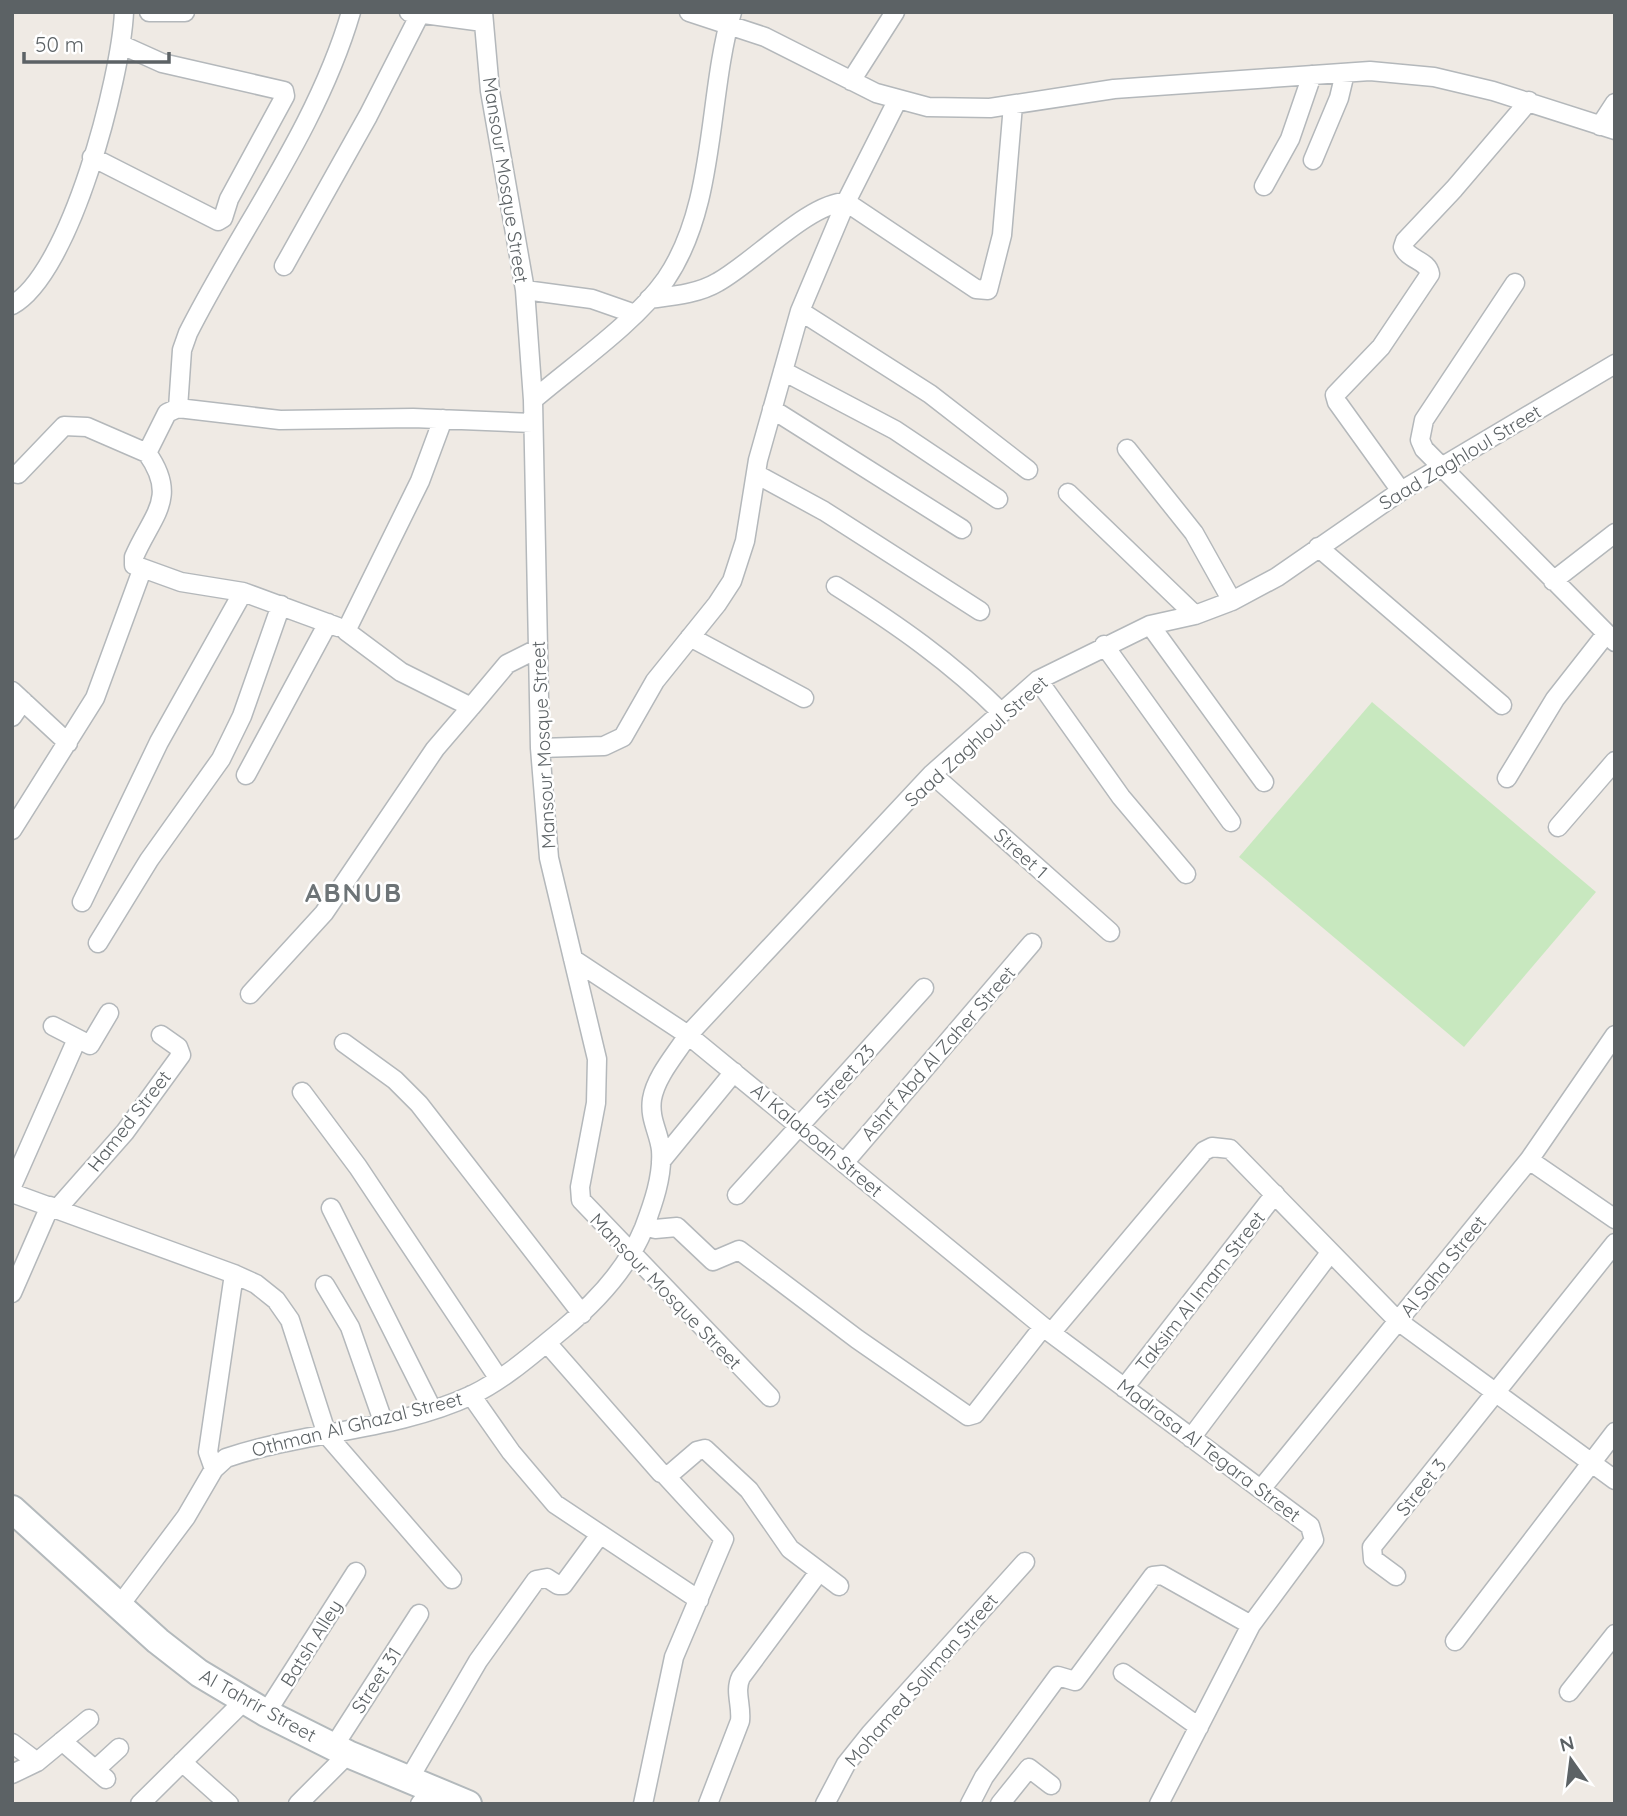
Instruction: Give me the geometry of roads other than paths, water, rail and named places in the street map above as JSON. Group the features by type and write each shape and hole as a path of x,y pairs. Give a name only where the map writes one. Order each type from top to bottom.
{"street":[{"path":"12,305 27,294 56,254 92,157 122,45 124,12"},
{"path":"149,12 185,12"},
{"path":"177,408 182,350 188,333 298,138 329,73 351,12"},
{"path":"689,12 730,19 851,81 897,101 928,107 1013,105 1114,89 1345,72 1402,72 1529,101 1607,128 1615,103"},
{"path":"851,81 895,12"},
{"path":"284,266 368,116 415,13 483,17"},
{"name":"Mansour Mosque Street","path":"483,17 504,185 525,290 533,400 540,748 549,858 598,1074 596,1104 580,1187 581,1200 770,1397"},
{"path":"533,400 635,314 676,264 691,232 730,19"},
{"path":"92,157 218,221 223,218 229,199 285,96 284,91 162,63 122,45"},
{"path":"1313,160 1339,98 1345,72"},
{"path":"1264,186 1297,121 1312,75"},
{"path":"540,748 604,746 623,737 655,681 732,582 745,541 756,474 772,409 800,311 846,202 897,101"},
{"path":"1402,491 1337,402 1335,395 1381,347 1430,274 1427,267 1406,255 1403,247 1405,241 1454,189 1529,101"},
{"path":"649,299 716,284 757,257 817,210 831,203 846,202 976,289 988,290 1002,235 1013,105"},
{"path":"1507,778 1548,710 1610,638 1424,449 1420,439 1424,420 1515,283"},
{"path":"525,290 592,299 635,314"},
{"path":"800,311 947,406 1028,470"},
{"name":"Saad Zaghloul Street","path":"688,1035 932,775 1038,680 1104,645 1150,625 1195,615 1232,601 1277,577 1402,491 1615,364"},
{"path":"782,371 895,430 998,499"},
{"path":"147,453 167,413 177,408 280,421 443,419 532,423"},
{"path":"772,409 908,497 962,528"},
{"path":"346,631 420,481 443,419"},
{"path":"14,477 64,426 88,427 147,453 159,471 164,495 134,557 134,565 181,582 243,592 328,623 346,631 408,676 471,707"},
{"path":"1126,449 1194,533 1232,601"},
{"path":"756,474 824,511 980,611"},
{"path":"1068,493 1195,615"},
{"path":"1553,581 1615,533"},
{"path":"1318,547 1502,705"},
{"path":"12,830 95,698 142,570"},
{"path":"836,586 951,664 1002,713"},
{"path":"82,902 159,741 243,592"},
{"path":"98,943 155,849 221,759 242,716 281,605"},
{"path":"246,775 328,623"},
{"path":"1150,625 1264,782"},
{"path":"690,637 804,698"},
{"path":"1104,645 1231,822"},
{"path":"250,994 324,913 435,749 507,664 537,649"},
{"path":"1038,680 1121,797 1186,873"},
{"path":"12,717 18,696 68,743"},
{"path":"1558,827 1615,761"},
{"name":"Street 1","path":"932,775 1110,932"},
{"name":"Ashrf Abd Al Zaher Street","path":"844,1163 1032,943"},
{"name":"Al Kalaboah Street","path":"573,959 688,1035 1047,1330"},
{"name":"Street 23","path":"737,1195 924,988"},
{"path":"53,1026 92,1044 109,1013"},
{"name":"Al Saha Street","path":"1261,1489 1529,1160 1615,1034"},
{"name":"Hamed Street","path":"54,1208 125,1132 181,1055 178,1047 161,1035"},
{"name":"Othman Al Ghazal Street","path":"214,1469 233,1455 432,1409 471,1395 499,1380 582,1314 632,1255 645,1226 661,1161 651,1115 652,1098 658,1082 688,1035"},
{"path":"12,1186 77,1039"},
{"path":"344,1044 395,1080 419,1104 582,1314"},
{"path":"661,1161 734,1072"},
{"path":"302,1091 358,1167 499,1380"},
{"path":"645,1226 683,1230 713,1261 739,1250 857,1339 968,1416 975,1414 1204,1151 1212,1147 1230,1149 1398,1321 1495,1395 1615,1480"},
{"path":"1529,1160 1615,1219"},
{"path":"12,1193 234,1273 266,1292 290,1320 327,1435 452,1579"},
{"name":"Taksim Al Imam Street","path":"1124,1388 1275,1194"},
{"path":"12,1293 54,1208"},
{"path":"331,1208 432,1409"},
{"name":"Street 3","path":"1396,1576 1373,1559 1372,1547 1615,1243"},
{"path":"1191,1437 1330,1253"},
{"path":"120,1605 186,1517 214,1469 208,1452 234,1273"},
{"path":"325,1285 350,1327 383,1421"},
{"name":"Madrasa Al Tegara Street","path":"1047,1330 1310,1526 1314,1540 1251,1625 1159,1804"},
{"path":"547,1343 724,1539 674,1657 643,1804"},
{"path":"471,1395 511,1452 555,1504 599,1536 699,1600"},
{"path":"1455,1641 1615,1432"},
{"path":"664,1475 672,1473 700,1448 705,1449 749,1489 789,1549 839,1586"},
{"name":"Al Tahrir Street","path":"12,1509 199,1673 255,1707 420,1791 468,1804"},
{"path":"420,1791 478,1661 536,1580 542,1577 558,1585 563,1584 599,1536"},
{"name":"Mohamed Soliman Street","path":"825,1804 846,1764 870,1734 1025,1562"},
{"name":"Batsh Alley","path":"140,1804 182,1762 255,1707 356,1572"},
{"path":"708,1804 740,1721 742,1710 737,1691 741,1677 819,1572"},
{"path":"970,1804 984,1777 1058,1676 1075,1681 1153,1576 1162,1575 1251,1625"},
{"name":"Street 31","path":"298,1804 341,1750 419,1614"},
{"path":"1569,1692 1615,1634"},
{"path":"1123,1673 1199,1727"},
{"path":"12,1774 37,1762 89,1719"},
{"path":"62,1741 101,1774 118,1748"},
{"path":"12,1743 37,1762"},
{"path":"182,1762 229,1804"},
{"path":"1000,1804 1029,1768 1051,1784"}],"district":[{"name":"ABNUB","path":"354,892"}]}
